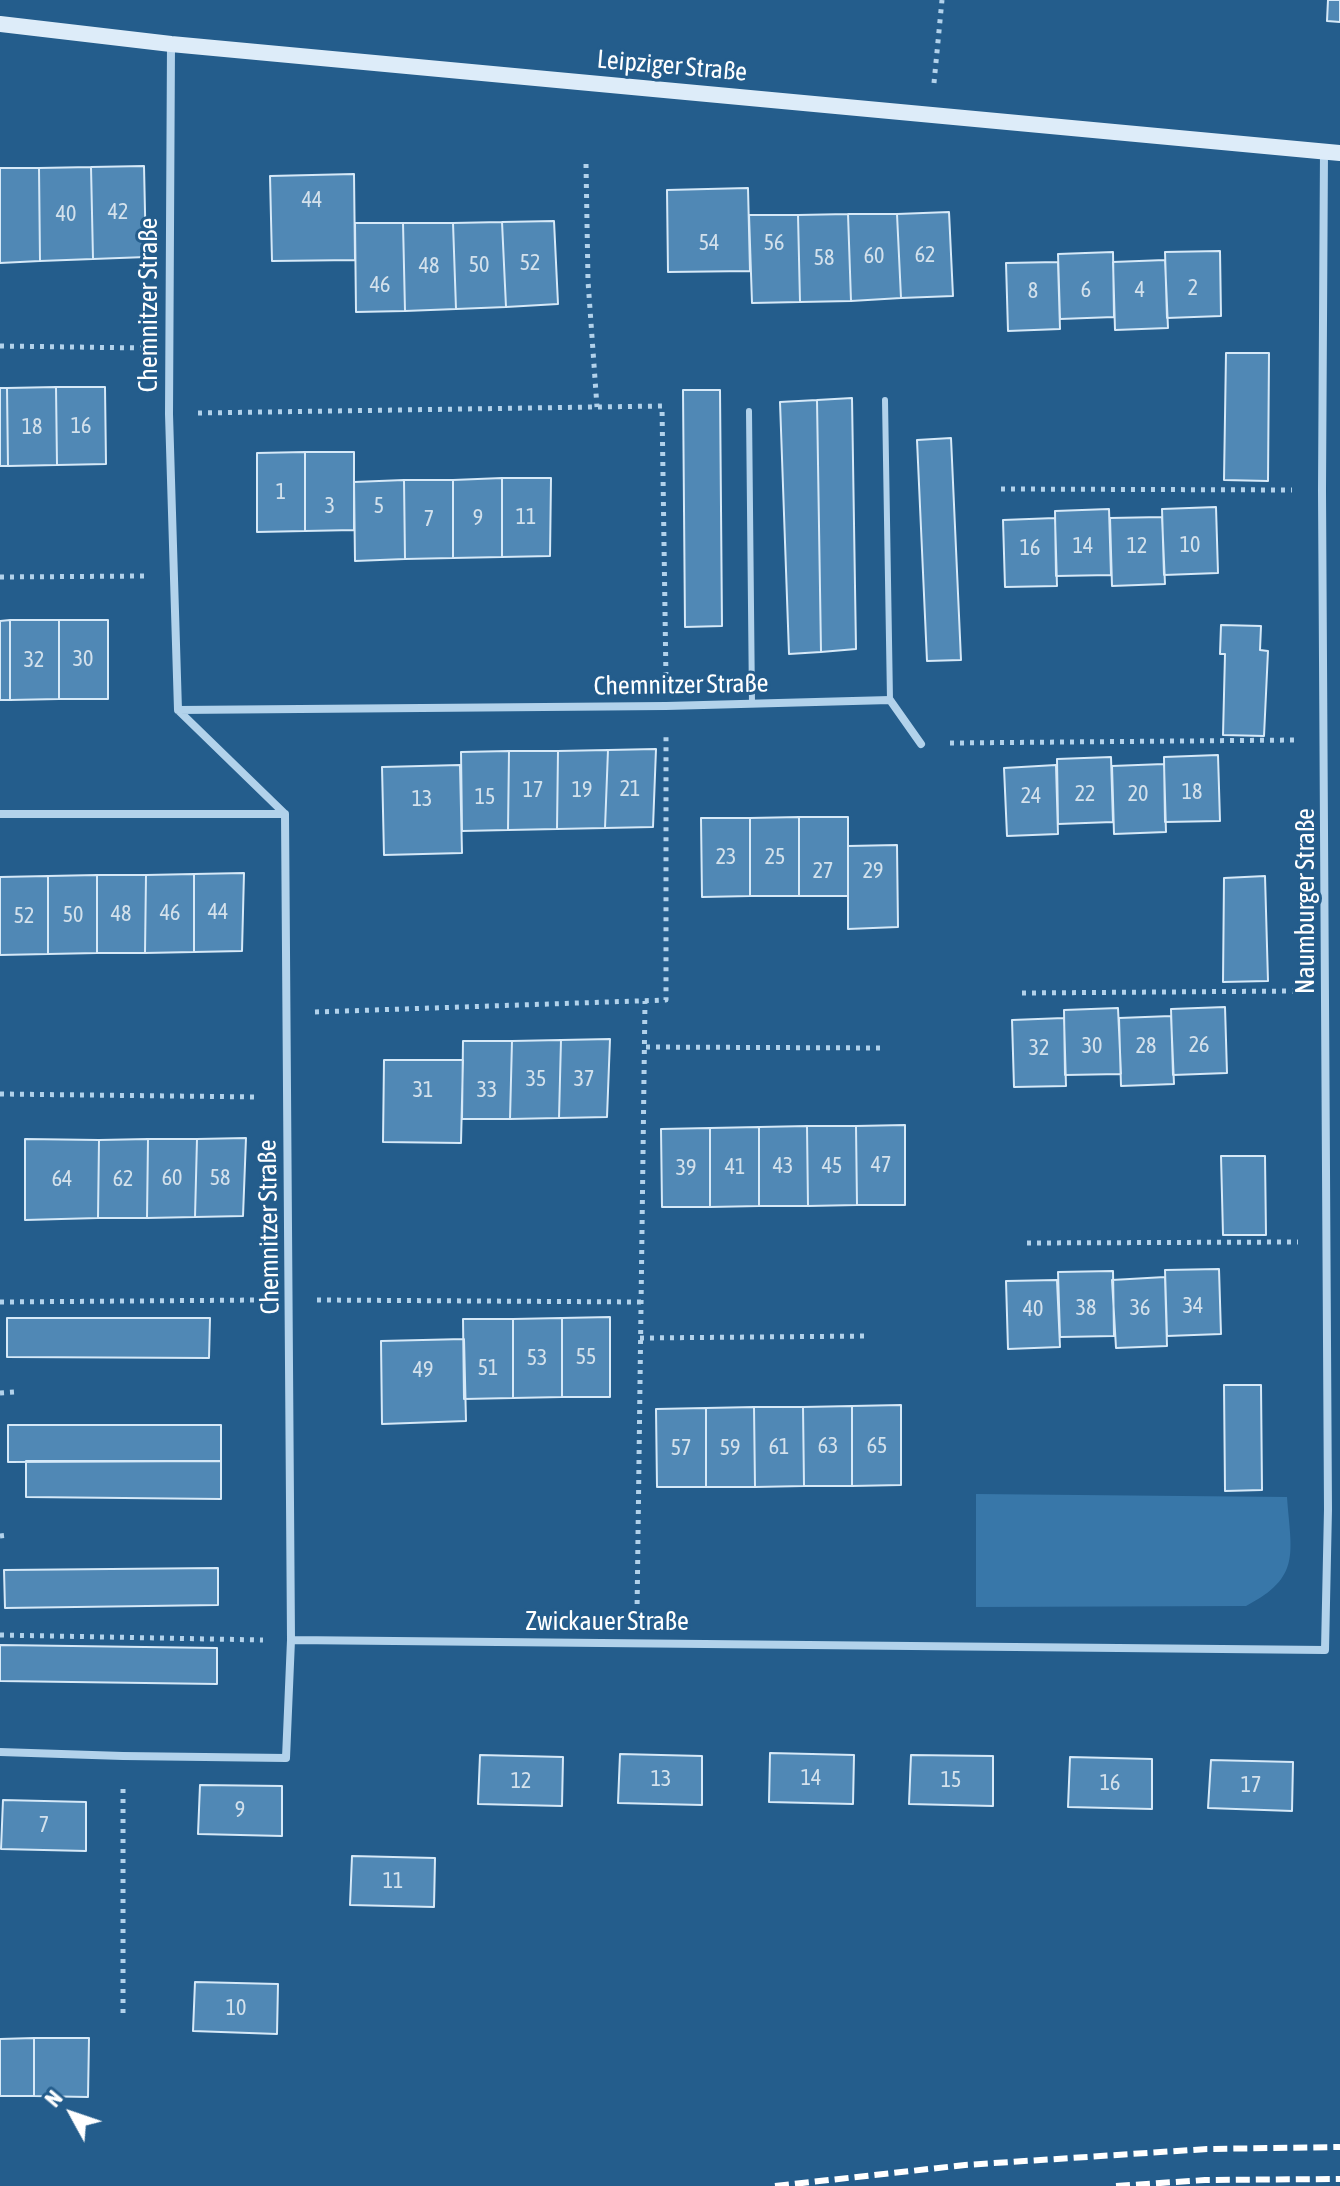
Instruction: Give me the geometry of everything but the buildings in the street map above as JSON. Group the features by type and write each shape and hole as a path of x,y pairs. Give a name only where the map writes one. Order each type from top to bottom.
{"main road":[{"name":"Leipziger Straße","path":"0,24 171,44 1332,152"}],"street":[{"name":"Chemnitzer Straße","path":"171,44 169,414 178,710 666,706 890,700"},
{"name":"Naumburger Straße","path":"1325,1650 1328,1509 1327,991 1322,490 1332,152"},
{"path":"890,700 921,744"},
{"path":"178,710 285,814"},
{"path":"0,814 285,814"},
{"name":"Chemnitzer Straße","path":"285,814 291,1640"},
{"path":"0,1752 286,1758 291,1640"},
{"name":"Zwickauer Straße","path":"291,1640 1325,1650"}],"lane":[{"path":"885,400 890,700"},
{"path":"749,411 752,704"}],"path":[{"path":"931,114 942,0"},
{"path":"586,164 592,355 597,407"},
{"path":"0,346 170,349"},
{"path":"169,414 662,406 666,1000 286,1012"},
{"path":"1001,489 1322,490"},
{"path":"0,577 174,576"},
{"path":"921,744 1325,740"},
{"path":"1022,993 1327,991"},
{"path":"637,1643 645,1001"},
{"path":"646,1047 882,1048"},
{"path":"0,1094 288,1097"},
{"path":"1027,1243 1327,1242"},
{"path":"640,1338 869,1336"},
{"path":"0,1393 15,1392"},
{"path":"0,1536 9,1535"},
{"path":"0,1635 291,1640"},
{"path":"123,1756 123,2013"}],"shaded area":[{"path":"976,1494 1287,1497 1291,1548 1289,1562 1277,1585 1246,1606 976,1607"}],"railway":[{"path":"775,2186 965,2165 1207,2149 1340,2147"},
{"path":"1116,2186 1205,2180 1340,2179"}]}
